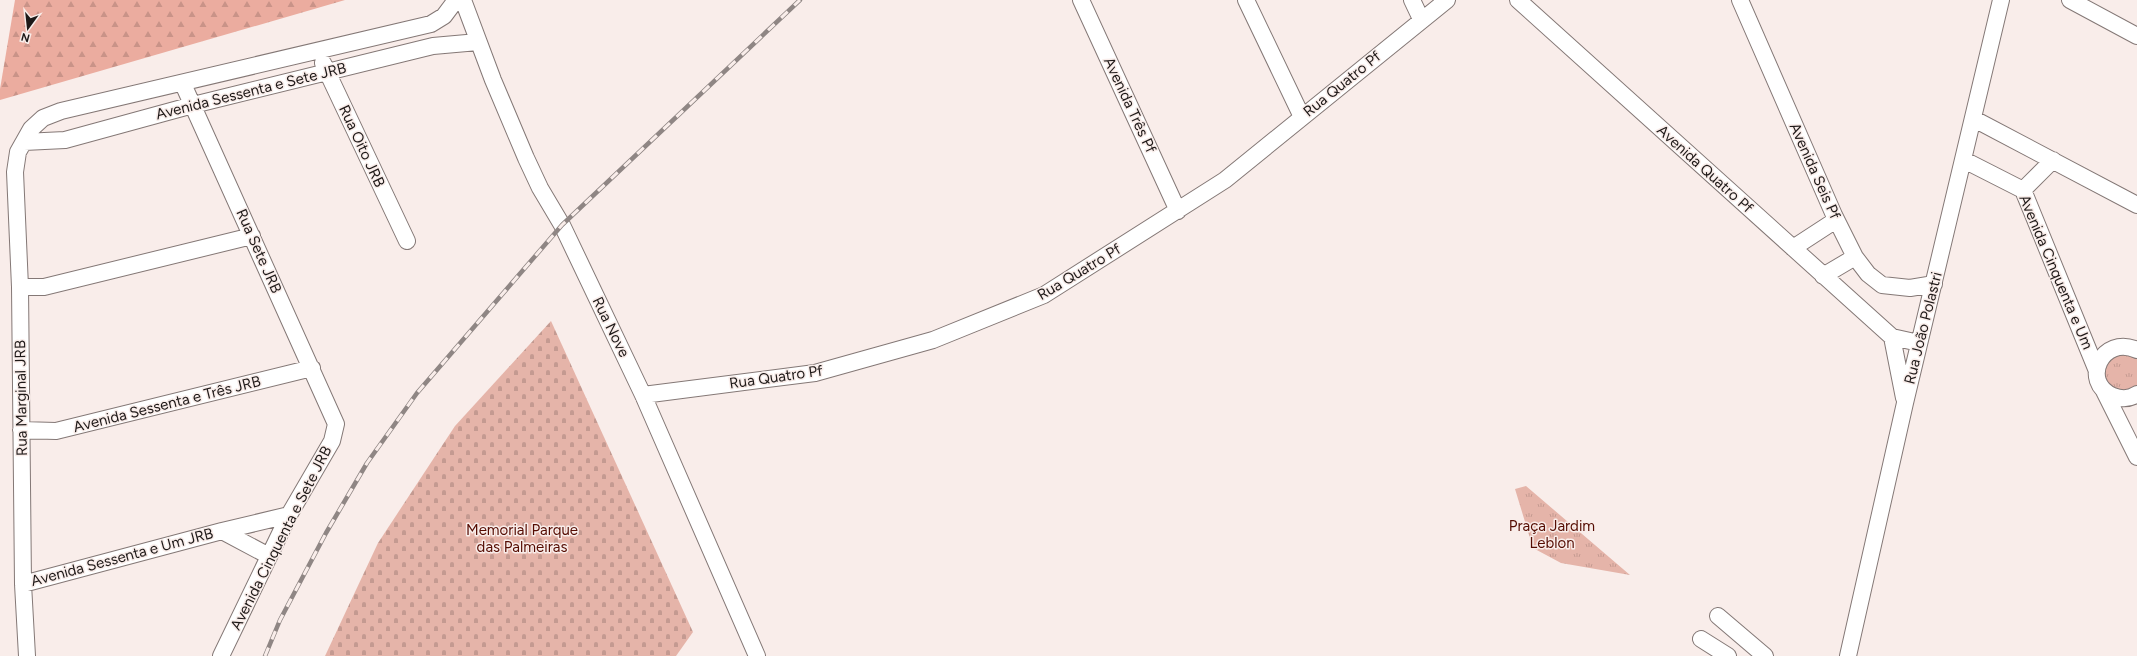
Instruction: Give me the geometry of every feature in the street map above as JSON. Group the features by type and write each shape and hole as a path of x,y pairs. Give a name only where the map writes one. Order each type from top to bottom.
{"street":[{"name":"Rua Marginal JRB","path":"27,656 23,584 20,286 15,172 18,152 24,142 36,124 53,114 431,24 444,16 456,0"},
{"name":"Rua Nove","path":"463,0 478,42 540,188 562,226 643,395 757,656"},
{"name":"Avenida Três Pf","path":"1081,0 1178,211"},
{"path":"1246,0 1302,117"},
{"path":"1412,0 1421,19"},
{"name":"Rua Quatro Pf","path":"643,395 815,373 934,340 1044,294 1225,180 1421,19 1447,0"},
{"name":"Avenida Quatro Pf","path":"1518,0 1892,337 1919,343"},
{"name":"Avenida Seis Pf","path":"1740,0 1836,220 1855,258 1868,274 1882,285 1910,288 1934,284"},
{"name":"Rua João Polastri","path":"1848,656 1905,403 1974,119 2001,0"},
{"path":"2070,0 2137,36"},
{"name":"Avenida Sessenta e Sete JRB","path":"24,142 65,140 192,105 433,46 478,42"},
{"name":"Rua Oito JRB","path":"317,52 407,241"},
{"name":"Rua Sete JRB","path":"183,84 335,419"},
{"path":"1974,119 2137,205"},
{"name":"Avenida Cinquenta e Um","path":"1964,160 2023,190 2097,371 2098,379 2102,388"},
{"path":"2023,190 2053,160"},
{"path":"1792,248 1836,220"},
{"path":"20,286 44,287 252,236"},
{"path":"1823,276 1855,258"},
{"path":"1892,337 1905,403"},
{"path":"2097,371 2100,360 2107,351 2117,347 2135,344"},
{"name":"Avenida Sessenta e Três JRB","path":"21,430 56,431 312,368"},
{"path":"2102,388 2109,394 2118,398 2125,398 2137,394"},
{"path":"2102,388 2137,457"},
{"name":"Avenida Cinquenta e Sete JRB","path":"221,656 289,515 332,441 336,430 335,419"},
{"name":"Avenida Sessenta e Um JRB","path":"23,584 222,531 289,515"},
{"name":"Avenida Sessenta e Um JRB","path":"222,531 269,556"},
{"path":"1718,616 1765,656"},
{"path":"1701,639 1728,656"}],"green space":[{"path":"15,0 345,0 0,100 0,89"},
{"name":"Memorial Parque das Palmeiras","path":"551,321 693,632 676,656 325,656 378,543 455,426"},
{"path":"2108,352 2137,352 2137,392 2133,395 2103,387 2101,361"},
{"name":"Praça Jardim Leblon","path":"1526,486 1630,575 1561,563 1533,548 1515,489"}],"railway":[{"path":"265,656 280,620 326,533 367,463 417,393 562,225 800,0"}]}
